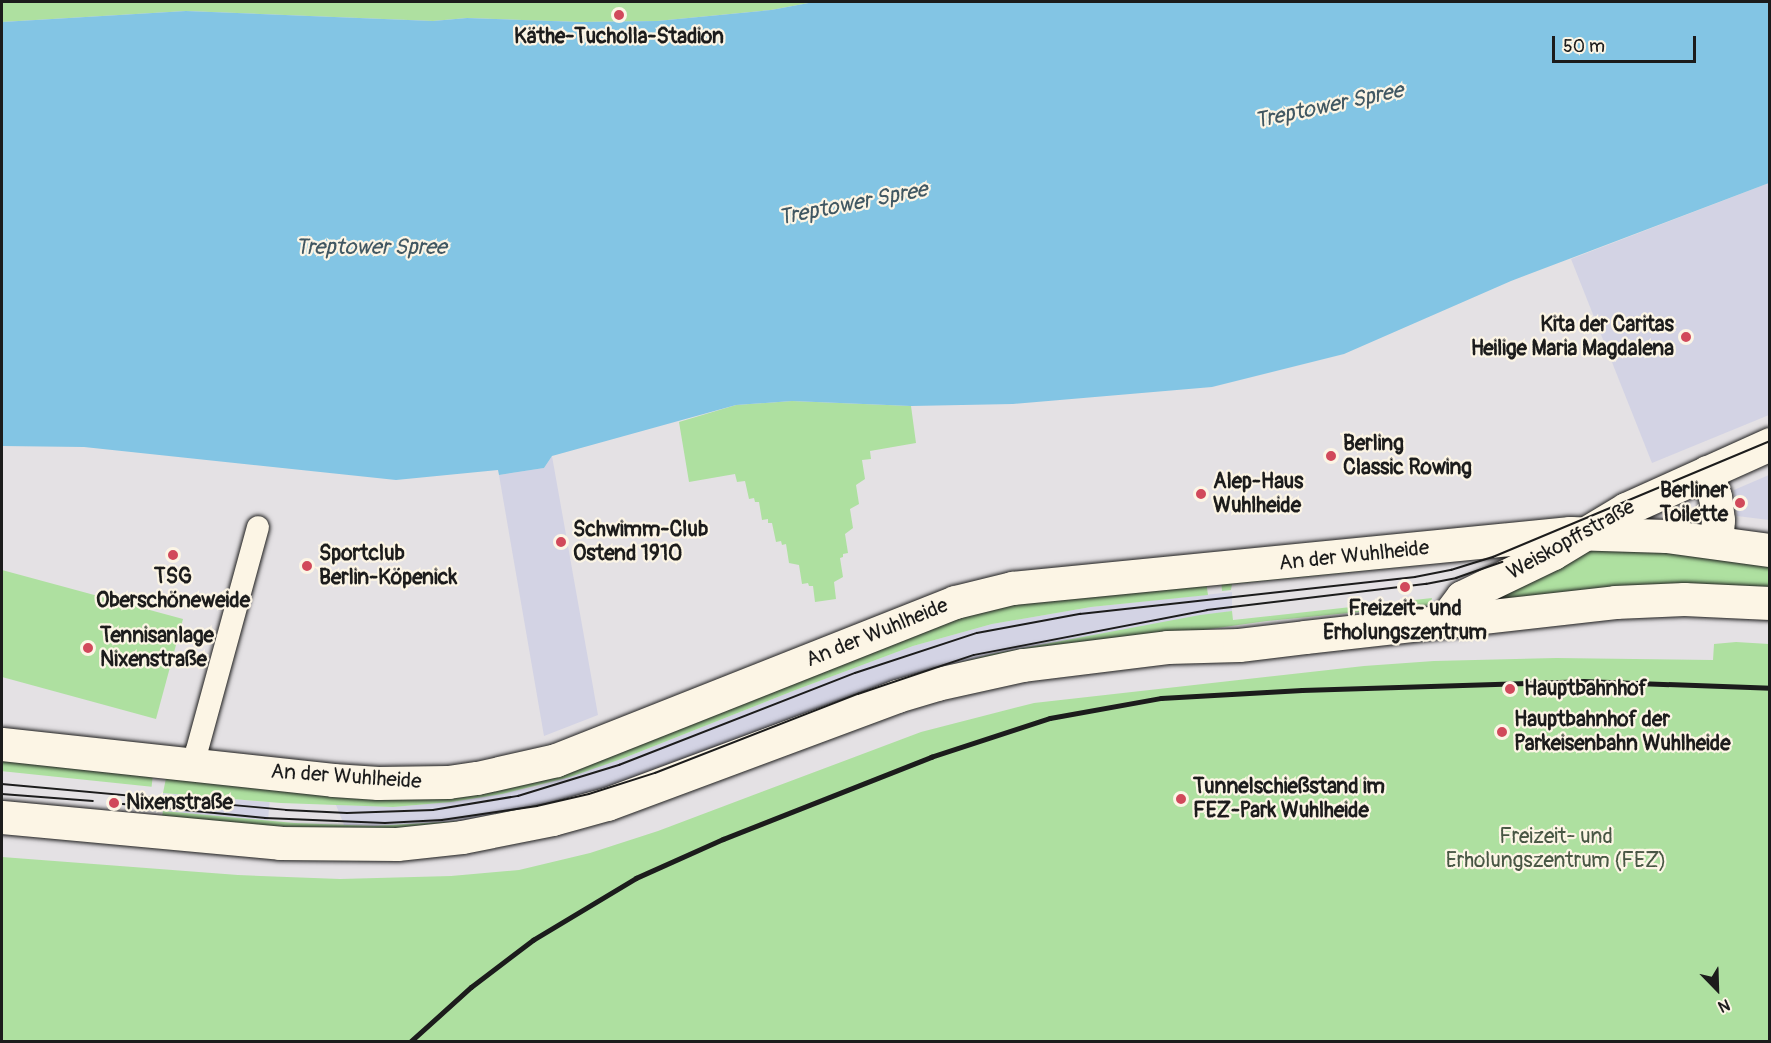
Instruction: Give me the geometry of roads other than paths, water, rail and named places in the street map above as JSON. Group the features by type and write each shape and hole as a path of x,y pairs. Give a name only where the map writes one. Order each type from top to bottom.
{"main road":[{"name":"Weiskopffstraße","path":"1444,621 1462,597 1553,553 1626,508 1770,444"},
{"path":"1707,472 1715,496 1718,520 1716,543"},
{"name":"An der Wuhlheide","path":"2,744 378,783 424,783 477,778 565,757 972,597 1012,588 1586,533 1656,535 1770,550"},
{"path":"2,817 280,843 397,844 462,837 530,824 607,804 863,707 978,674 1068,658 1167,647 1239,645 1615,602 1684,599 1770,603"}],"street":[{"path":"195,765 197,750 258,527"}],"water":[{"name":"Treptower Spree","path":"814,2 1769,2 1769,183 1511,281 1344,354 1212,387 1013,404 911,406 792,401 736,405 552,456 544,468 499,475 498,470 396,480 84,447 2,446 2,22 186,11 433,21 467,18 580,22 657,21 771,10"}],"tram line":[{"path":"2,784 286,810 347,813 433,810 518,796 619,765 855,673 977,633 1080,614 1415,577 1451,570 1493,557 1770,441"},
{"path":"123,804 265,818 385,823 442,820 537,806 589,794 655,773 858,694 974,655 1207,610 1426,584 1456,578 1502,562"},
{"path":"2,794 93,801"}],"railway":[{"path":"410,1042 471,987 533,940 636,878 723,839 931,757 1050,718 1161,698 1302,690 1583,681 1770,688"}],"place":[{"name":"Käthe-Tucholla-Stadion","path":"619,15"},
{"name":"Kita der Caritas Heilige Maria Magdalena","path":"1686,337"},
{"name":"Berling Classic Rowing","path":"1331,456"},
{"name":"Alep-Haus Wuhlheide","path":"1201,494"},
{"name":"Berliner Toilette","path":"1740,503"},
{"name":"Schwimm-Club Ostend 1910","path":"561,542"},
{"name":"TSG Oberschöneweide","path":"173,555"},
{"name":"Sportclub Berlin-Köpenick","path":"307,566"},
{"name":"Freizeit- und Erholungszentrum","path":"1405,587"},
{"name":"Tennisanlage Nixenstraße","path":"88,648"},
{"name":"Hauptbahnhof","path":"1510,689"},
{"name":"Hauptbahnhof der Parkeisenbahn Wuhlheide","path":"1502,732"},
{"name":"Tunnelschießstand im FEZ-Park Wuhlheide","path":"1181,799"},
{"name":"Nixenstraße","path":"114,803"}],"park label":[{"name":"Freizeit- und Erholungszentrum (FEZ)","path":"1556,849"}]}
